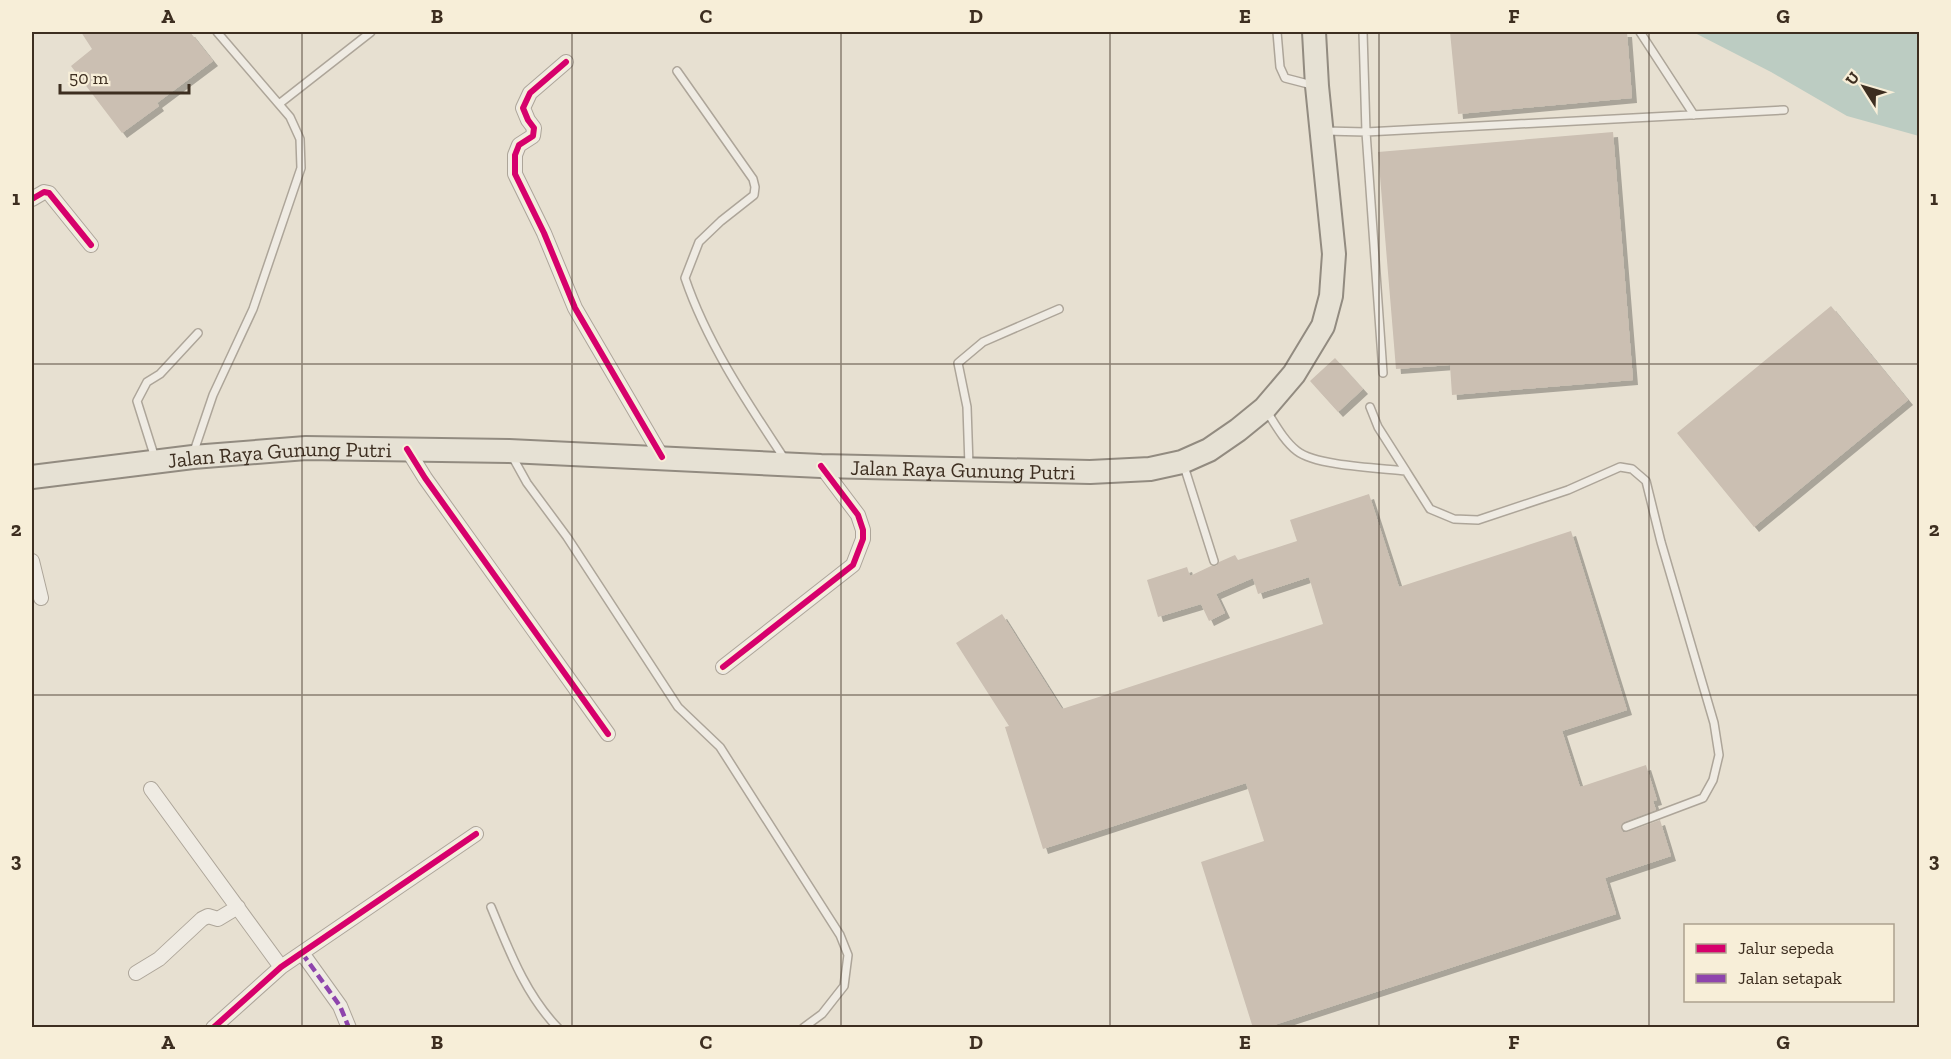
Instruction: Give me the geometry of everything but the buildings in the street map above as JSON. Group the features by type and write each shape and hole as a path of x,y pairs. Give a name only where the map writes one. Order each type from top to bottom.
{"main road":[{"name":"Jalan Raya Gunung Putri","path":"32,477 193,457 306,448 509,451 820,466 1090,472 1150,469 1182,462 1209,450 1265,408 1294,374 1314,345 1323,326 1331,296 1334,254 1317,86 1314,32"}],"street":[{"path":"566,62 530,93 526,100 523,108 534,128 533,136 519,145 515,155 514,174 544,233 575,308 662,457"},
{"path":"32,199 44,192 49,193 91,245"},
{"path":"407,449 425,478 608,734"},
{"path":"723,667 853,565 863,538 858,515 820,466"},
{"path":"32,561 41,598"},
{"path":"151,789 281,967"},
{"path":"213,1028 281,967 476,834"},
{"path":"136,973 159,959 202,919 208,916 218,919 238,907"},
{"path":"302,953 340,1005 349,1028"}],"lane":[{"path":"193,457 213,395 252,309 301,168 300,139 290,117 217,32"},
{"path":"279,104 371,32"},
{"path":"1277,32 1280,67 1285,78 1317,86"},
{"path":"1363,32 1366,132 1383,374"},
{"path":"1640,32 1694,115"},
{"path":"677,71 753,179 755,187 754,195 699,242 685,278 693,302 743,396 788,464"},
{"path":"1322,130 1366,132 1784,110"},
{"path":"969,470 967,406 958,363 982,342 1059,309"},
{"path":"156,462 137,400 147,382 160,374 198,333"},
{"path":"1370,407 1378,427 1430,509 1454,519 1478,520 1569,490 1620,467 1632,469 1646,481 1661,542 1714,723 1719,755 1713,780 1703,798 1626,827"},
{"path":"1265,408 1284,437 1298,452 1318,460 1406,471"},
{"path":"509,451 527,483 567,537 678,707 720,747 840,935 848,955 844,986 822,1014 803,1028"},
{"path":"1182,462 1214,561"},
{"path":"491,907 516,968 543,1012 558,1028"}],"shaded area":[{"path":"1693,32 1919,32 1919,136 1847,116 1771,72"}],"marked path":[{"path":"302,953 340,1006 349,1028"}],"cycle path":[{"path":"566,62 530,93 523,108 534,128 533,136 519,145 515,155 515,174 544,233 575,308 662,457"},
{"path":"32,199 44,192 49,193 91,245"},
{"path":"407,449 425,478 608,734"},
{"path":"723,667 853,565 863,539 863,530 858,515 821,466"},
{"path":"213,1028 281,967 476,834"}]}
